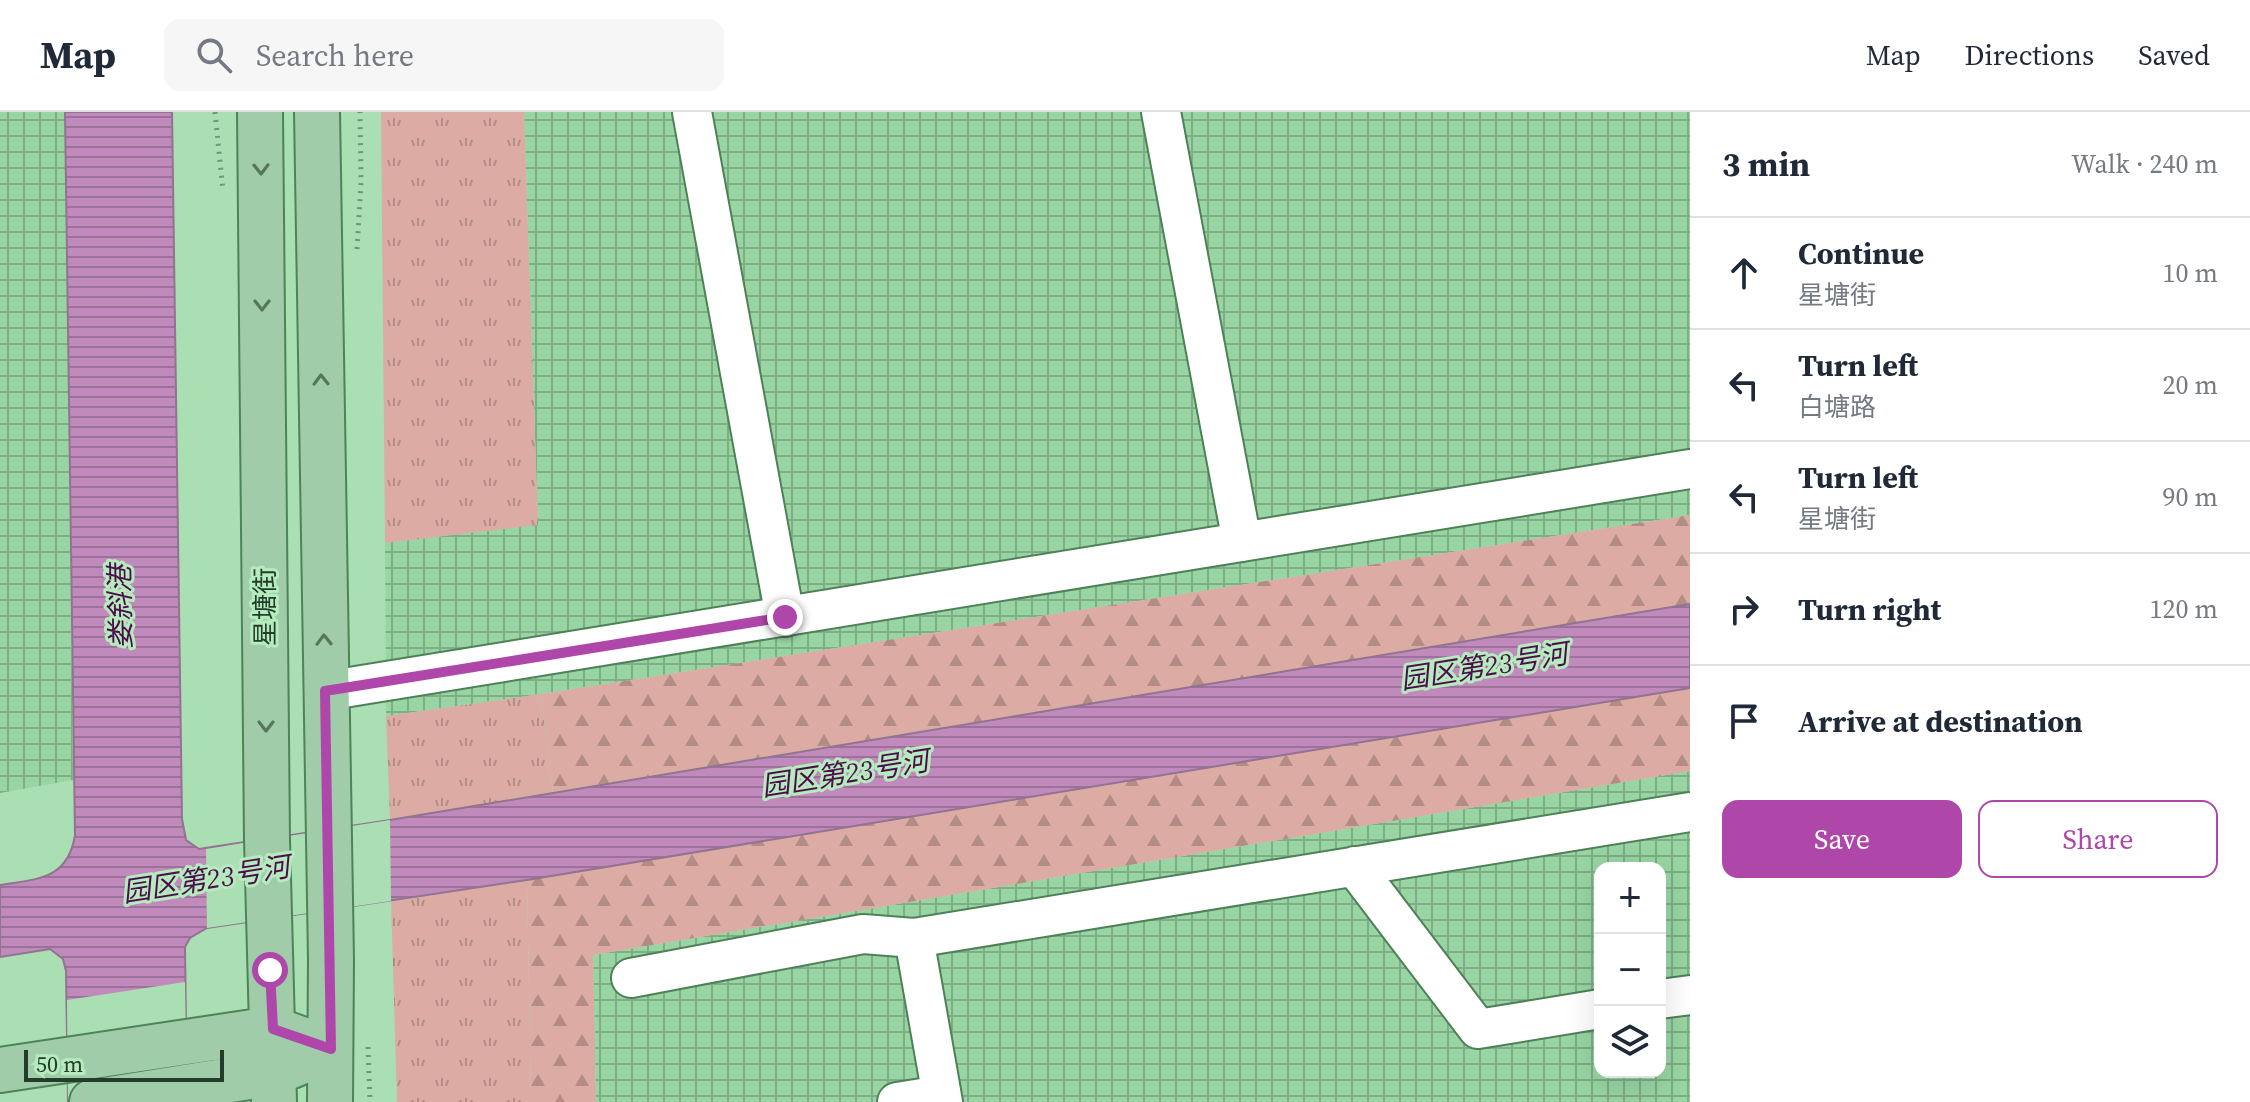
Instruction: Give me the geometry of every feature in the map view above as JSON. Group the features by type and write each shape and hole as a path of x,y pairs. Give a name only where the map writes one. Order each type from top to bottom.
{"main road":[{"name":"星塘街","path":"260,112 268,919 274,1087"},
{"path":"317,112 330,1102"},
{"path":"0,1070 273,1029 331,1049"},
{"path":"92,1102 187,1087 274,1087 331,1049"}],"lane":[{"path":"692,112 785,617"},
{"path":"1161,112 1242,542"},
{"path":"325,691 1690,469"},
{"path":"631,978 863,934 914,938 1690,812"},
{"path":"1354,866 1478,1029 1594,1010"},
{"path":"897,1102 942,1098 914,938"},
{"path":"1666,998 1690,995"}],"shaded area":[{"path":"0,112 65,112 73,780 0,793"},
{"path":"524,112 1690,112 1690,515 386,716 385,543 538,524"},
{"path":"1690,771 1690,1102 596,1102 593,955"}],"green space":[{"path":"381,112 524,112 538,525 385,543"},
{"path":"1690,515 1690,604 553,792 541,694"},
{"path":"1690,688 1690,771 593,955 596,1102 531,1102 527,880"},
{"path":"541,694 553,792 390,820 386,716"},
{"path":"527,880 531,1102 397,1102 391,901"}],"water":[{"path":"65,112 172,112 182,819 186,840 199,849 1690,604 1690,688 527,880 207,928 190,938 185,947 187,1102 68,1102 66,971 63,959 50,949 0,957 0,885 49,875 58,869 66,861 75,835"}],"pier":[{"path":"390,820 391,901 207,928 206,849"},
{"path":"185,982 187,1102 68,1102 67,1000"}],"route":[{"path":"270,970 273,1029 331,1049 325,691 785,617"}],"water label":[{"name":"娄斜港","path":"120,607"},
{"name":"园区第23号河","path":"1484,666"},
{"name":"园区第23号河","path":"845,773"},
{"name":"园区第23号河","path":"206,879"}]}
